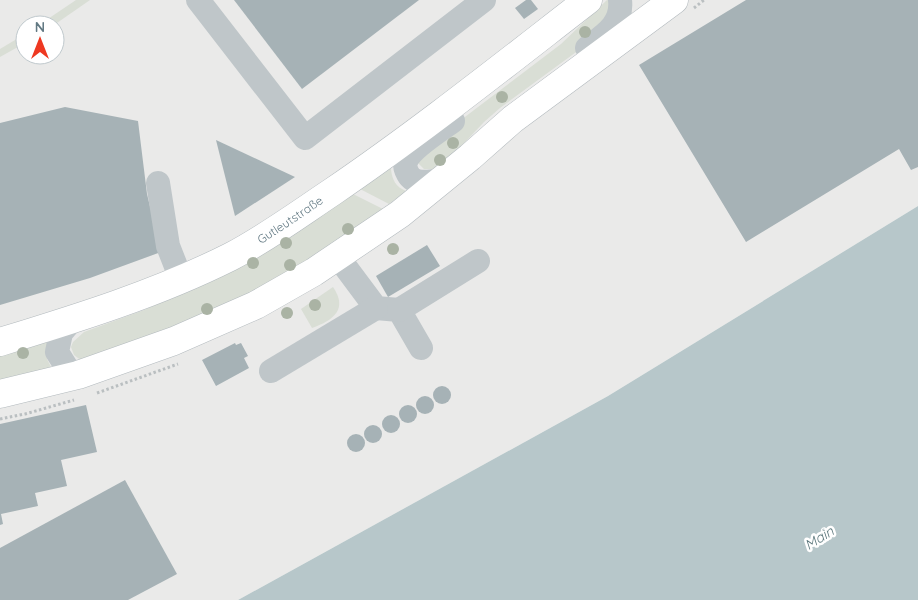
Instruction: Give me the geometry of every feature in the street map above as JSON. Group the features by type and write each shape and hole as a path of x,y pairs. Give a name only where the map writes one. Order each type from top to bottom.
{"main road":[{"name":"Gutleutstraße","path":"0,342 136,298 181,280 231,256 294,218 371,165 588,0"},
{"path":"0,394 78,375 174,342 281,291 338,257 400,214 513,120 674,0"}],"lane":[{"path":"198,0 305,138 484,0"},
{"path":"513,120 528,94 612,29 620,13 620,0"},
{"path":"440,180 417,181 409,176 405,167 406,161 411,154 476,103 485,80"},
{"path":"158,183 168,246 181,280"},
{"path":"338,257 376,308"},
{"path":"271,371 376,308 399,310 478,261"},
{"path":"399,310 421,348"},
{"path":"73,319 61,333 57,352 66,368 78,375"}],"shaded area":[{"path":"0,0 918,0 918,206 608,396 238,600 0,600"},
{"path":"76,0 90,0 65,17 65,15 54,15"},
{"path":"607,0 612,0 612,2 598,36 500,108 452,156 434,169 424,169 418,163 424,148 561,44"},
{"path":"15,40 15,49 0,57 0,49"},
{"path":"387,168 391,169 392,177 397,185 406,191 389,204 360,189"},
{"path":"353,194 383,209 357,230 312,258 215,313 82,361 74,355 71,347 73,342 84,332 144,310 181,293"},
{"path":"333,287 339,302 339,308 327,321 312,328 301,309"},
{"path":"48,339 47,359 53,371 0,385 0,354"}],"water":[{"name":"Main","path":"918,206 918,600 238,600 608,396"}],"building":[{"path":"234,0 419,0 302,89"},
{"path":"526,0 531,0 538,9 524,19 515,8"},
{"path":"746,0 918,0 918,167 911,170 899,149 746,242 639,65"},
{"path":"65,107 138,121 147,194 161,252 90,278 0,305 0,123"},
{"path":"216,140 295,177 235,216"},
{"path":"427,245 440,266 388,297 376,276"},
{"path":"235,343 236,345 241,343 248,356 244,358 249,368 216,386 202,360"},
{"path":"442,386 448,389 451,395 448,401 442,404 436,401 433,395 436,389"},
{"path":"425,396 431,399 434,405 431,411 425,414 419,411 416,405 419,399"},
{"path":"86,405 97,452 61,460 67,486 35,493 38,506 1,514 3,524 0,525 0,424"},
{"path":"408,405 414,408 417,414 414,420 408,423 402,420 399,414 402,408"},
{"path":"391,415 397,418 400,424 397,430 391,433 385,430 382,424 385,418"},
{"path":"373,425 379,428 382,434 379,440 373,443 367,440 364,434 367,428"},
{"path":"356,434 362,437 365,443 362,449 356,452 350,449 347,443 350,437"},
{"path":"125,480 177,574 128,600 0,600 0,548"}]}
